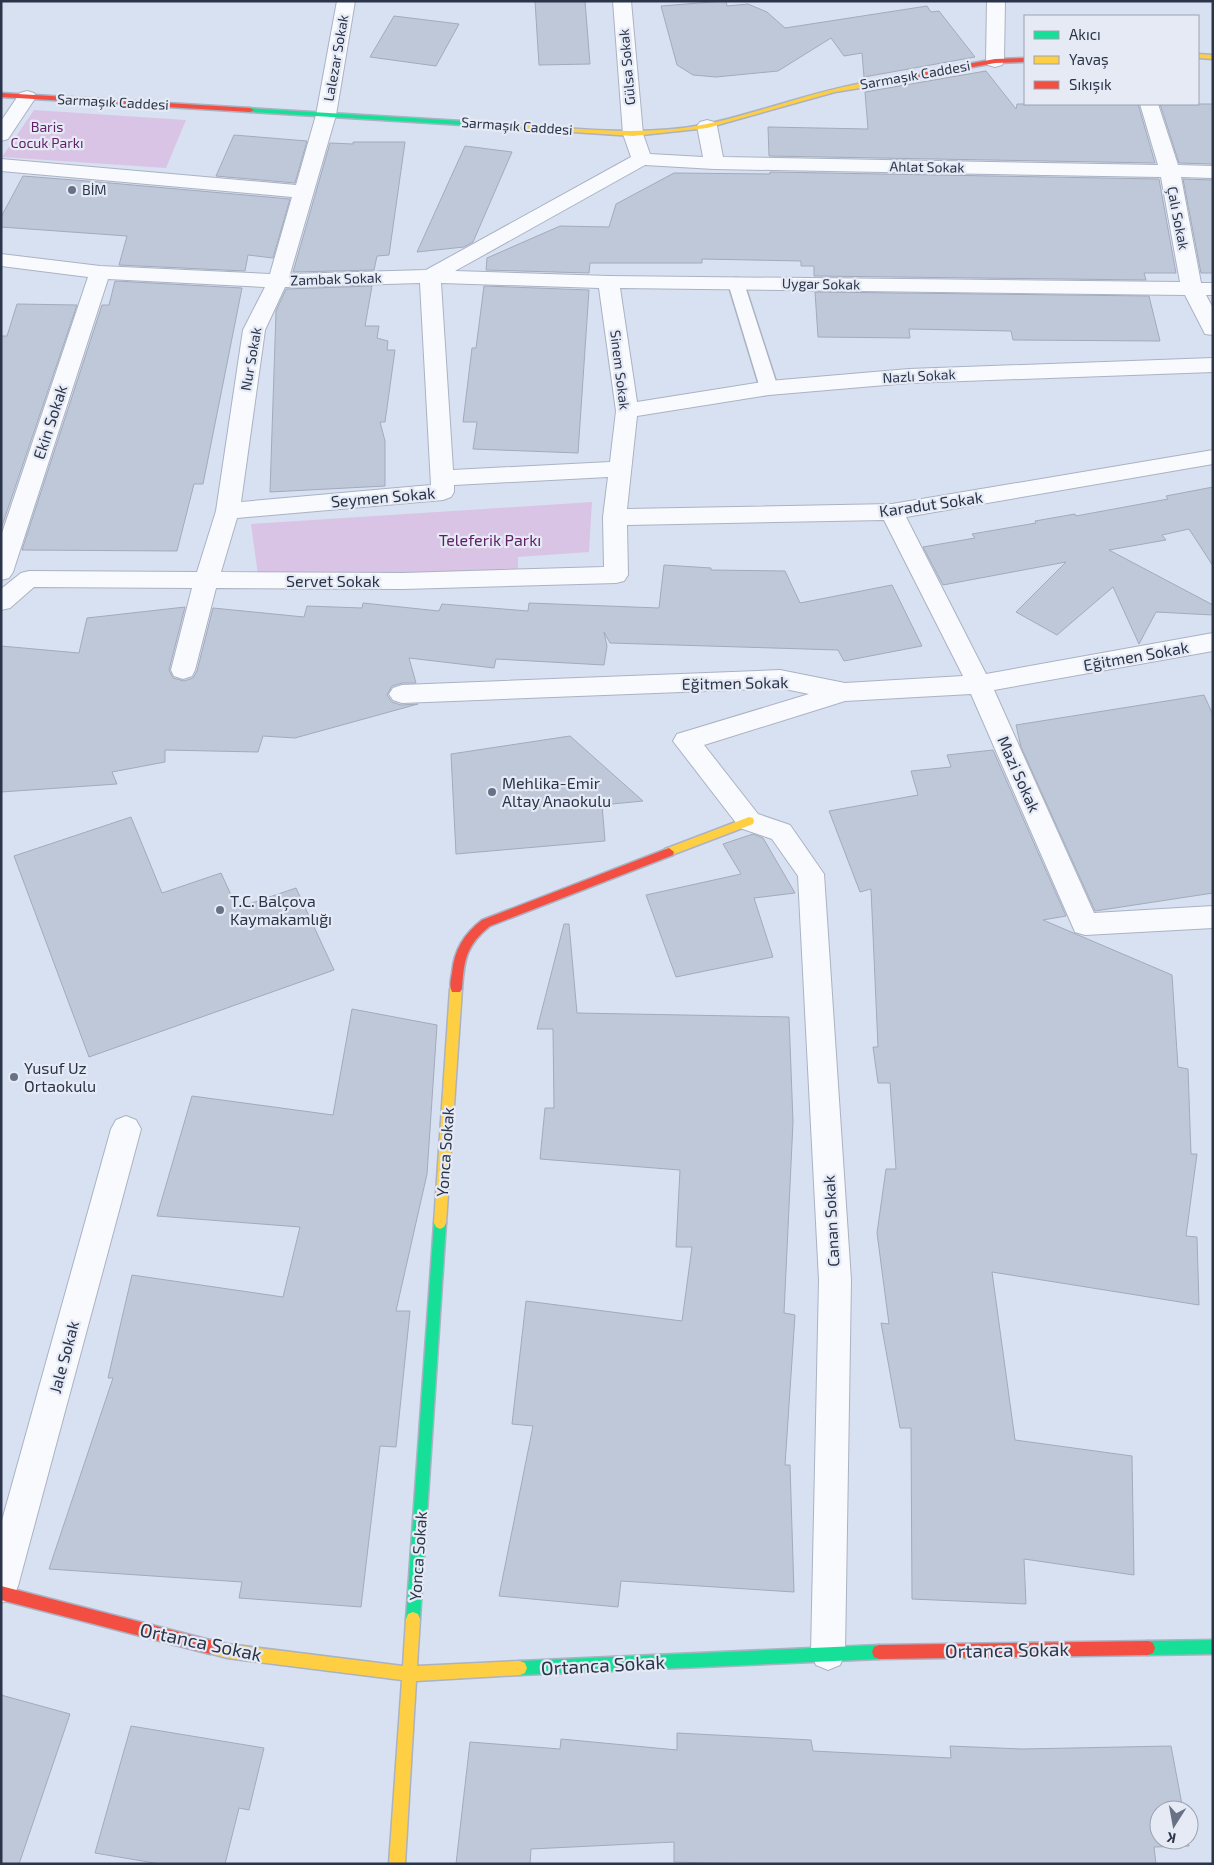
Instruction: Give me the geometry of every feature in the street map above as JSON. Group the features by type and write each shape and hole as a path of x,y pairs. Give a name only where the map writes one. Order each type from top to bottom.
{"street":[{"name":"Lalezar Sokak","path":"326,115 346,1"},
{"name":"Gülsa Sokak","path":"622,1 633,134 642,159"},
{"path":"995,61 996,1"},
{"path":"1199,56 1213,57"},
{"name":"Sarmaşık Caddesi","path":"1,95 633,134 706,126 834,90 995,61 1024,60"},
{"path":"1,135 28,97"},
{"name":"Çalı Sokak","path":"1149,105 1170,171 1192,289 1213,329"},
{"name":"Nur Sokak","path":"184,670 206,580 228,511 254,330 278,281 326,115"},
{"path":"706,126 714,163"},
{"name":"Ahlat Sokak","path":"642,159 714,163 1213,172"},
{"name":"Zambak Sokak","path":"1,260 100,272 278,281 430,276 642,159"},
{"path":"1,165 304,192"},
{"name":"Ekin Sokak","path":"1,572 100,272"},
{"name":"Uygar Sokak","path":"430,276 608,282 1213,289"},
{"name":"Seymen Sokak","path":"228,511 443,492 430,276"},
{"name":"Sinem Sokak","path":"608,282 627,411 615,517"},
{"name":"Nazlı Sokak","path":"627,411 769,388 909,376 1213,365"},
{"name":"Karadut Sokak","path":"615,517 892,512 1213,457"},
{"path":"442,478 620,469"},
{"name":"Mazi Sokak","path":"892,512 979,684 1085,924 1213,917"},
{"name":"Servet Sokak","path":"1,602 29,579 403,581 616,575 615,517"},
{"name":"Eğitmen Sokak","path":"402,694 780,679 845,692 979,684 1213,642"},
{"path":"749,821 686,741 845,692"},
{"name":"Canan Sokak","path":"749,821 781,832 811,874 835,1280 828,1653"},
{"name":"Yonca Sokak","path":"397,1864 458,958 464,942 476,928 493,919 749,821"},
{"name":"Jale Sokak","path":"1,1586 126,1129"},
{"name":"Ortanca Sokak","path":"1,1593 227,1651 410,1674 828,1653 1213,1647"}],"lane":[{"path":"736,283 769,388"}],"green space":[{"name":"Baris Cocuk Parkı","path":"34,110 186,120 166,168 2,157"},
{"name":"Teleferik Parkı","path":"592,502 589,552 518,557 518,571 258,575 251,524"}],"building":[{"path":"535,1 585,1 590,64 539,65"},
{"path":"726,1 727,6 748,4 767,12 785,28 927,6 931,12 939,11 975,57 864,77 862,53 844,56 831,38 778,71 716,77 693,75 677,65 661,6"},
{"path":"394,16 459,24 436,66 370,57"},
{"path":"986,71 1016,109 1017,104 1138,105 1155,163 769,156 768,127 868,129 865,92"},
{"path":"1213,104 1213,164 1179,163 1160,105"},
{"path":"234,135 307,141 295,183 216,176"},
{"path":"353,142 405,142 389,255 377,256 374,270 293,272 330,143 353,144"},
{"path":"465,146 512,152 473,242 464,247 417,252"},
{"path":"770,172 1159,179 1176,273 1144,273 1146,280 814,276 814,266 801,266 801,261 702,259 702,263 590,263 589,273 486,270 487,258 560,226 609,227 616,204 674,173 770,174"},
{"path":"23,176 290,199 273,258 248,255 245,271 119,265 127,236 1,227 1,217"},
{"path":"1183,179 1213,180 1213,273 1201,273"},
{"path":"115,281 242,288 203,484 194,484 177,551 22,550 102,305 109,305"},
{"path":"372,286 365,326 379,326 377,338 388,341 387,350 395,350 385,422 380,422 385,441 385,486 270,492 276,311 286,289"},
{"path":"484,286 589,290 578,453 473,449 477,422 463,422 472,348 476,348"},
{"path":"815,292 1149,296 1160,341 1013,340 1011,331 909,329 910,338 818,337"},
{"path":"17,304 77,305 1,529 1,336 7,336"},
{"path":"1213,487 1213,566 1189,529 1162,535 1166,540 1109,550 1213,605 1213,615 1156,612 1139,644 1113,587 1057,635 1016,612 1066,562 943,585 923,547 975,538 972,534 1036,523 1035,521 1075,514 1076,516 1168,499 1166,496"},
{"path":"664,565 711,568 711,570 785,571 800,603 892,585 922,646 844,661 838,650 610,643 604,632 607,646 604,665 496,659 494,668 409,658 416,683 402,683 392,686 387,695 392,702 401,705 418,704 295,738 263,736 258,752 165,750 165,762 112,772 117,784 1,792 1,646 79,653 87,618 185,607 169,670 173,678 184,681 193,678 197,671 213,608 304,617 307,606 362,608 363,603 439,611 442,604 528,611 529,603 659,608"},
{"path":"1204,695 1213,715 1213,893 1095,911 1021,747 1016,725"},
{"name":"Mehlika-Emir Altay Anaokulu","path":"570,736 643,801 602,805 605,841 456,854 451,754"},
{"path":"993,750 1066,916 1043,920 1172,975 1178,1067 1188,1069 1191,1154 1197,1154 1186,1236 1197,1237 1199,1305 992,1272 1015,1440 1132,1456 1134,1575 1024,1559 1026,1604 912,1599 911,1428 900,1428 881,1323 889,1324 877,1233 886,1169 896,1169 890,1083 878,1083 873,1047 878,1047 871,889 860,892 829,811 918,795 911,771 951,767 947,755"},
{"name":"T.C. Balçova Kaymakamlığı","path":"131,817 162,893 221,873 237,908 296,888 334,970 89,1057 14,856"},
{"path":"753,834 763,838 795,893 754,898 773,957 676,977 646,895 741,874 723,844"},
{"path":"564,924 569,924 577,1013 789,1017 793,1122 784,1313 795,1315 785,1465 790,1465 794,1592 621,1581 618,1607 499,1596 533,1426 512,1424 526,1301 682,1321 692,1247 676,1247 680,1170 540,1159 545,1108 554,1108 553,1029 537,1029"},
{"path":"352,1009 437,1025 427,1174 396,1311 410,1311 396,1447 380,1446 361,1607 239,1598 242,1582 49,1569 113,1378 108,1378 132,1275 283,1297 300,1227 157,1216 192,1096 333,1115"},
{"path":"1,1695 70,1714 19,1864 1,1864"},
{"path":"131,1726 264,1748 249,1810 239,1808 225,1864 160,1864 95,1853"},
{"path":"677,1733 811,1740 813,1751 951,1758 950,1746 1022,1749 1171,1746 1181,1800 1149,1800 1149,1850 1154,1850 1156,1864 750,1864 674,1862 674,1842 531,1849 530,1864 456,1864 470,1742 560,1749 561,1739 677,1750"}],"traffic: fast":[{"path":"250,110 495,125"},
{"path":"413,1619 440,1223"},
{"path":"1148,1648 1213,1647"},
{"path":"520,1668 879,1652"}],"traffic: slow":[{"path":"1199,56 1213,57"},
{"path":"495,125 633,134 707,126 834,90 869,84"},
{"path":"669,852 749,821"},
{"path":"440,1223 456,989"},
{"path":"397,1864 413,1619"},
{"path":"210,1647 227,1651 410,1674 520,1668"}],"traffic: jam":[{"path":"869,84 995,61 1024,60"},
{"path":"1,95 250,110"},
{"path":"456,989 459,960 465,944 486,923 669,852"},
{"path":"1,1593 210,1647"},
{"path":"879,1652 1148,1648"}],"place":[{"name":"BİM","path":"72,190"},
{"name":"Mehlika-Emir Altay Anaokulu","path":"492,792"},
{"name":"T.C. Balçova Kaymakamlığı","path":"220,910"},
{"name":"Yusuf Uz Ortaokulu","path":"14,1077"}]}
